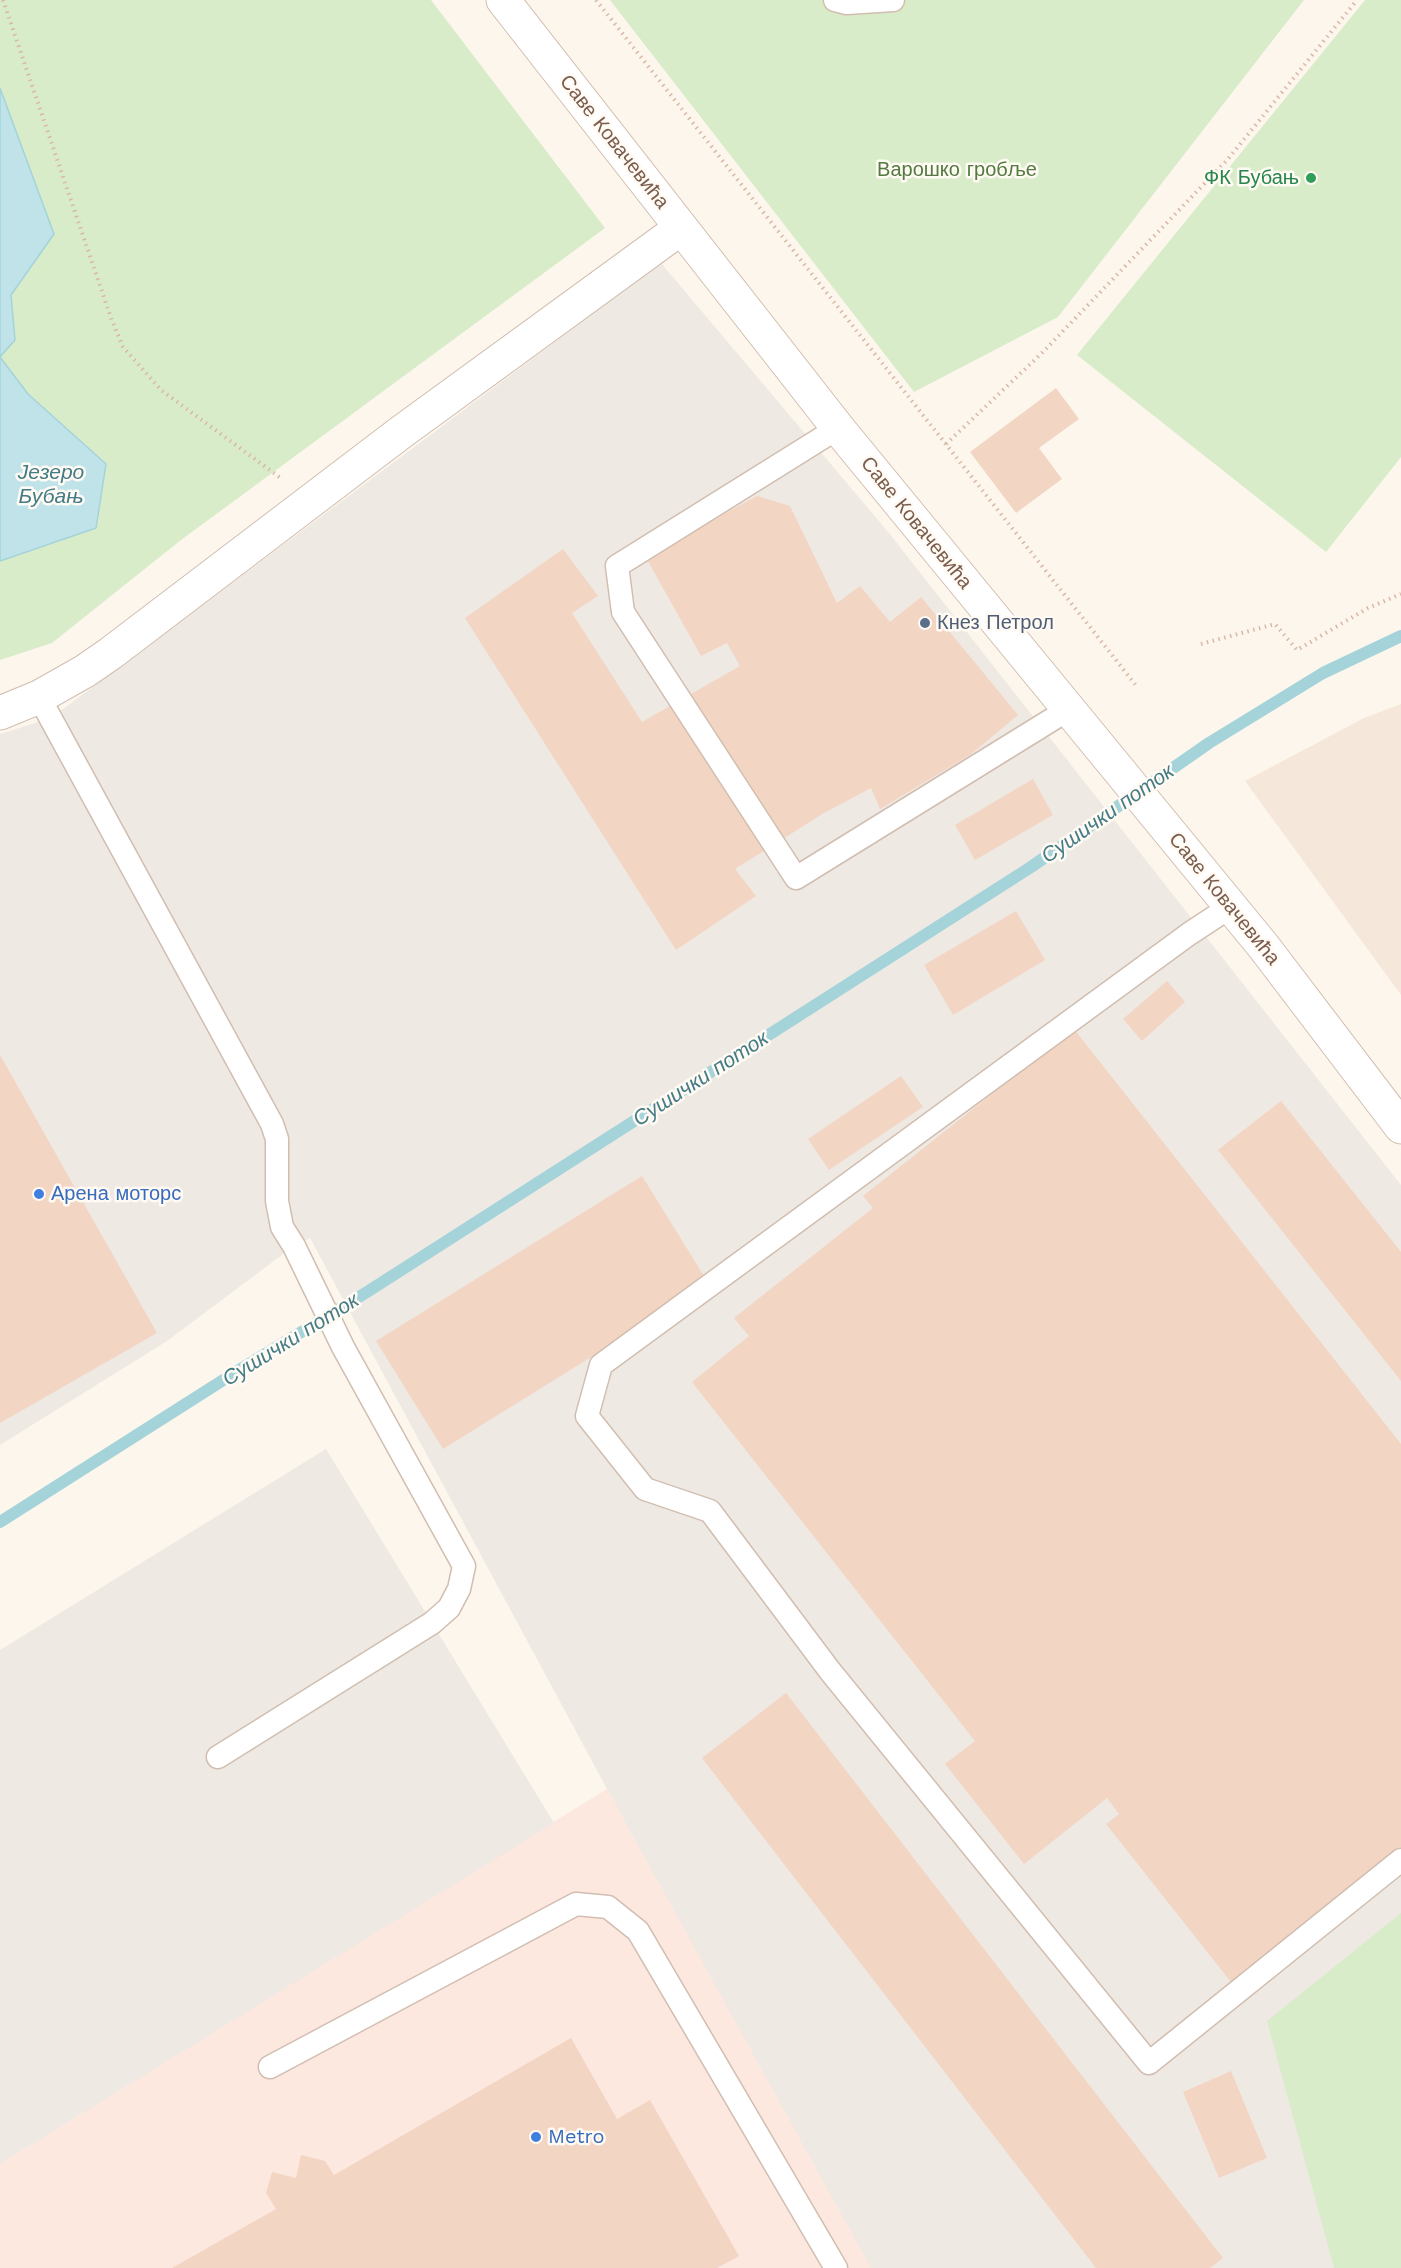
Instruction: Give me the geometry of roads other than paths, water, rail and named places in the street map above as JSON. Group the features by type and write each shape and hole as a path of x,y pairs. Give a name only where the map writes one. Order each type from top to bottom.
{"street":[{"name":"Саве Ковачевића","path":"503,0 838,428 1264,947 1401,1127"},
{"path":"0,713 39,696 85,671 111,653 400,433 681,228"}],"lane":[{"path":"835,0 847,3 893,0"},
{"path":"838,428 617,566 623,612 796,878 1069,709"},
{"path":"39,696 272,1124 278,1148 277,1201 282,1227 294,1246 343,1347 464,1566 459,1589 449,1608 432,1623 218,1756"},
{"path":"1230,907 1189,934 601,1365 587,1416 645,1489 710,1511 830,1671 1149,2063 1401,1860"},
{"path":"270,2067 576,1904 608,1907 638,1931 836,2268"}],"water":[{"path":"0,88 54,234 11,295 15,340 0,357"},
{"name":"Језеро Бубањ","path":"0,357 28,394 106,464 96,528 0,561"}],"waterway":[{"name":"Сушички поток","path":"0,1522 239,1370 367,1292 1031,867 1209,743 1323,673 1401,636"}],"place":[{"name":"ФК Бубањ","path":"1311,178"},
{"name":"Кнез Петрол","path":"925,623"},
{"name":"Арена моторс","path":"39,1194"},
{"name":"Metro","path":"536,2137"}],"park label":[{"name":"Варошко гробље","path":"957,170"}]}
